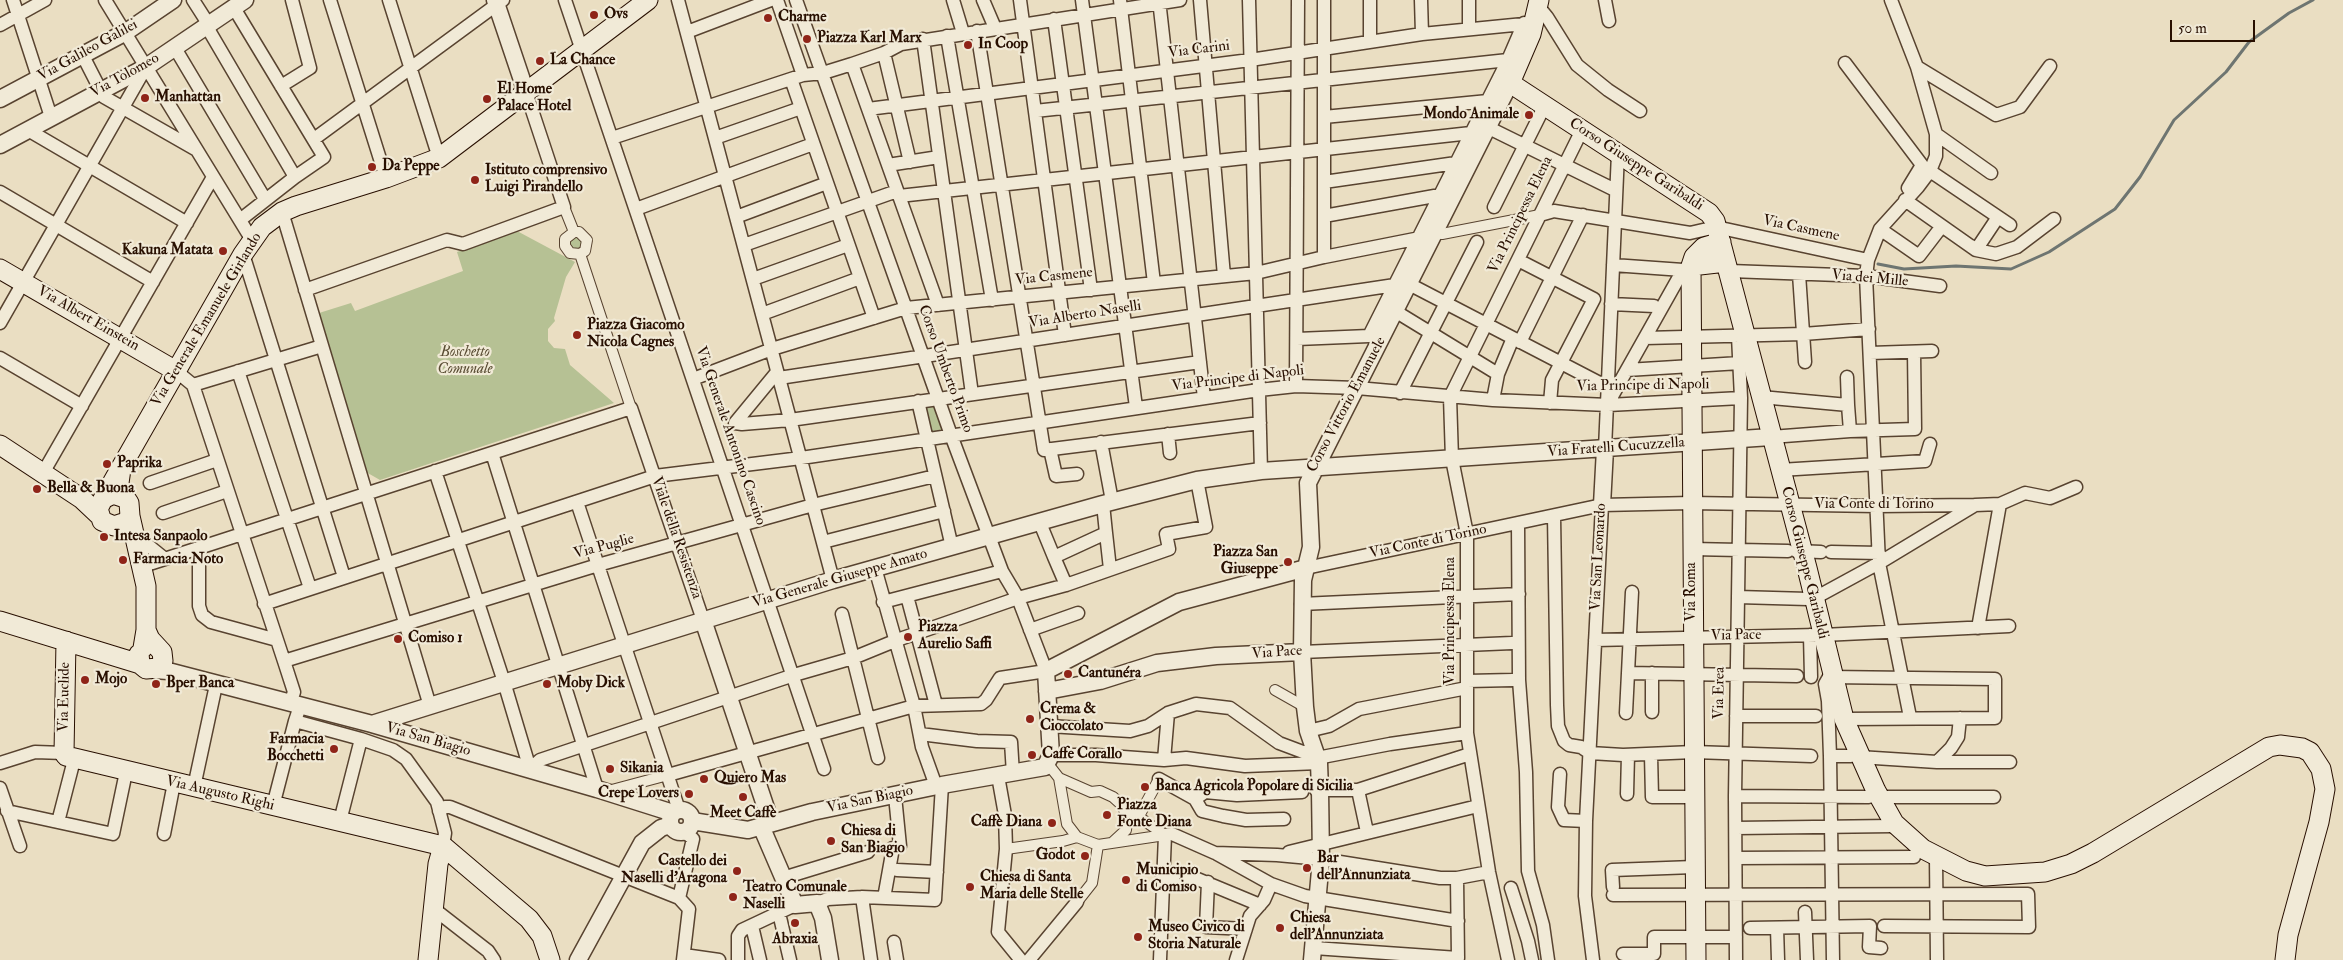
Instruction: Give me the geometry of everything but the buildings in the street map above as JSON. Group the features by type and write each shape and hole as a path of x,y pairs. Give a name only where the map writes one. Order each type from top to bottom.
{"main road":[{"name":"Via Generale Emanuele Girlando","path":"101,507 247,247 262,227 282,212 386,178 439,158 648,0"},
{"name":"Corso Vittorio Emanuele","path":"1510,83 1534,13"},
{"name":"Corso Giuseppe Garibaldi","path":"1510,83 1709,213 1719,235 1728,267 1742,336 1761,397 1790,505 1794,551 1811,599 1817,635 1855,757 1874,797 1900,830 1936,857 1966,871 1985,876 2045,872 2071,864 2092,853 2269,747 2280,745 2302,748 2310,752 2321,769 2325,788 2324,802 2288,935 2284,960"},
{"path":"1687,268 1694,256 1719,235"},
{"name":"Via dei Mille","path":"1687,268 1728,267"},
{"name":"Via Albert Einstein","path":"0,268 176,371"},
{"name":"Via Roma","path":"1687,268 1691,338 1696,960"},
{"path":"0,445 82,499 101,507 107,525 132,529"},
{"path":"0,621 122,657 149,652 146,586 143,566 132,529 129,503 119,483 121,469"},
{"path":"101,507 113,494 125,498"},
{"name":"Via Euclide","path":"66,642 69,756"},
{"name":"Via Augusto Righi","path":"69,756 126,772 443,846"},
{"path":"428,960 438,864 443,846 529,919 542,936 550,960"}],"street":[{"path":"12,0 51,117"},
{"path":"0,25 46,0"},
{"path":"105,0 240,220 276,360 344,577"},
{"name":"Via Galileo Galilei","path":"0,99 126,32 173,0"},
{"path":"193,0 295,177"},
{"path":"281,86 310,68 292,0"},
{"path":"330,0 386,178"},
{"path":"389,0 439,158"},
{"name":"Via Generale Antonino Cascino","path":"565,0 794,675 824,769"},
{"path":"678,0 833,580"},
{"path":"687,32 772,0 797,77 801,108 874,318"},
{"name":"Corso Umberto Primo","path":"796,0 951,435 1002,570 1018,598 1046,671"},
{"path":"953,0 963,33"},
{"path":"983,0 996,28"},
{"path":"1020,0 1066,335"},
{"path":"1082,0 1136,407"},
{"path":"612,138 797,77 823,73 852,64 884,53 901,44 1084,15 1121,5 1180,0"},
{"path":"1200,0 1224,276"},
{"path":"1249,0 1261,471"},
{"path":"1296,386 1298,0"},
{"path":"1324,0 1324,256"},
{"path":"1370,0 1370,42"},
{"path":"1421,0 1422,34"},
{"path":"1469,0 1469,29"},
{"path":"1605,0 1609,21"},
{"path":"1891,0 1917,67 1936,134 1936,156 1930,170 1880,230 1868,260 1866,276 1879,558 1910,717"},
{"path":"314,139 498,2"},
{"name":"Viale della Resistenza","path":"498,2 526,92 574,232"},
{"path":"1159,2 1204,398"},
{"path":"240,4 281,86 324,156 240,220"},
{"name":"Via Tolomeo","path":"0,145 146,66 240,4"},
{"path":"1121,5 1154,283"},
{"path":"1297,339 1369,336 1402,284 1440,195 1508,60 1534,13 1547,17 1577,65 1608,90 1640,111"},
{"name":"Via Carini","path":"868,109 1205,66 1298,51 1469,29 1534,13"},
{"path":"1054,20 1091,290"},
{"path":"977,31 1032,385 1044,450 1260,423"},
{"path":"947,36 992,300"},
{"path":"923,39 972,394"},
{"path":"175,48 266,199"},
{"path":"884,53 910,162"},
{"path":"83,56 104,97 197,150"},
{"path":"1035,111 1508,60"},
{"path":"1845,63 1922,165 1908,188 1905,200"},
{"path":"852,64 938,306"},
{"path":"0,323 124,108 146,66"},
{"path":"1917,67 1996,115 2020,107 2050,66"},
{"name":"Corso Vittorio Emanuele","path":"1313,954 1320,852 1318,790 1311,758 1305,707 1301,604 1311,548 1309,476 1316,468 1395,312 1402,284 1510,83"},
{"path":"1324,116 1488,101"},
{"path":"1494,207 1545,105"},
{"path":"715,138 801,108"},
{"path":"1487,127 1615,190"},
{"path":"28,130 187,223"},
{"name":"Via Principessa Elena","path":"1513,960 1489,872 1478,806 1479,798 1467,733 1467,534 1452,459 1450,397 1582,130"},
{"path":"744,246 868,201 898,193 973,188 1471,133"},
{"path":"1936,134 1991,173"},
{"path":"636,209 813,144"},
{"name":"Via San Leonardo","path":"1593,960 1585,896 1586,821 1605,449 1608,405 1612,390 1611,304 1618,154"},
{"path":"888,165 939,158"},
{"path":"1324,182 1456,163"},
{"path":"1930,170 2010,225"},
{"path":"43,473 213,177"},
{"path":"736,217 827,183"},
{"path":"0,192 153,282"},
{"path":"1324,216 1440,195"},
{"path":"1905,200 1976,250"},
{"path":"1905,200 1976,250 1996,254 2017,247 2054,218"},
{"path":"305,290 447,240 464,244 564,207"},
{"name":"Via Casmene","path":"1442,234 1554,211 1719,235 1868,260"},
{"path":"282,212 406,623 427,707 418,716 416,726 419,738"},
{"path":"1493,400 1498,374 1552,278 1583,215"},
{"path":"1976,250 1998,217"},
{"path":"1880,230 1919,256 1942,226"},
{"name":"Viale della Resistenza","path":"574,232 579,232 587,240 585,251 580,254 570,253 565,246 565,238 574,232"},
{"name":"Via Casmene","path":"693,379 772,349 906,308 1256,273 1324,256 1422,238"},
{"path":"1400,393 1476,242"},
{"path":"753,279 848,245"},
{"name":"Viale della Resistenza","path":"580,254 748,753 766,824 787,877 795,905"},
{"path":"1518,260 1594,299 1552,380 1550,403"},
{"name":"Via dei Mille","path":"1613,265 1687,268"},
{"name":"Via dei Mille","path":"1728,267 1799,274 1866,276 1940,286"},
{"path":"1402,284 1446,303 1612,390 1627,370 1687,268"},
{"path":"1799,274 1805,362"},
{"path":"762,314 860,278"},
{"name":"Via Alberto Naselli","path":"778,375 966,350 1402,284"},
{"path":"1611,304 1654,306"},
{"path":"1395,312 1498,374"},
{"path":"1645,338 1803,334 1869,329"},
{"name":"Via Erea","path":"1736,960 1735,796 1741,439 1740,363 1742,336"},
{"path":"193,384 322,346"},
{"path":"1870,353 1932,351"},
{"name":"Via Fratelli Cucuzzella","path":"1316,468 1691,443 1850,430 1916,429 1914,352"},
{"path":"0,358 82,406"},
{"path":"778,375 735,422 742,424 790,420 1200,362"},
{"path":"1627,370 1740,363"},
{"path":"176,371 193,384 294,692 295,710 273,806"},
{"path":"238,371 310,588"},
{"path":"1847,377 1850,430"},
{"name":"Via Principe di Napoli","path":"264,604 655,476 801,458 1136,407 1296,386 1357,388 1493,400 1608,405 1741,398"},
{"path":"1761,397 1848,405"},
{"path":"918,401 952,547"},
{"path":"143,566 631,408"},
{"path":"1168,434 1170,453"},
{"path":"1100,442 1108,503 1106,533 1110,569"},
{"path":"1780,470 1926,461 1930,444"},
{"path":"1050,449 1056,476 1077,474"},
{"path":"492,453 584,746 602,790 668,775"},
{"path":"150,483 217,460"},
{"name":"Via Generale Giuseppe Amato","path":"372,724 558,664 833,580 1108,503 1197,480 1261,471 1316,468"},
{"path":"435,472 504,682 530,769 540,760 650,722 794,675 853,658 894,641 1018,598 1066,585 1169,549 1166,534 1206,527 1197,480"},
{"name":"Via Puglie","path":"284,660 598,565 813,505 935,476"},
{"path":"1978,628 2000,504 2025,493 2050,498 2076,487"},
{"path":"163,513 227,491"},
{"path":"577,502 668,775 674,816"},
{"name":"Via Conte di Torino","path":"668,775 914,706 981,704 986,700 1000,678 1046,671 1179,602 1306,568 1518,523 1602,506 1691,503 1877,506 2000,504"},
{"path":"1738,597 1811,599 1879,558 1975,505"},
{"path":"823,542 944,511"},
{"path":"1554,516 1558,726 1564,741 1570,745 1581,747 1590,753 1652,755 1694,752 1811,756"},
{"path":"1040,523 1066,585"},
{"path":"1518,523 1519,680 1526,772 1528,871 1543,925 1548,960"},
{"path":"132,529 165,559"},
{"path":"1054,557 1106,533"},
{"path":"199,548 199,606 202,615 211,622 277,640"},
{"path":"1692,549 1826,552 1879,558"},
{"path":"738,960 738,936 780,917 795,905 819,906 835,899 862,897 935,900 939,785 920,734 914,706 894,641 875,568"},
{"path":"883,602 1002,570"},
{"path":"1626,713 1632,592"},
{"path":"1301,604 1519,594"},
{"path":"907,596 922,632 936,705"},
{"path":"1030,630 1078,613"},
{"path":"842,614 878,758"},
{"name":"Via Pace","path":"1595,640 1692,636 1817,635 2009,626"},
{"path":"1811,677 1817,635"},
{"name":"Via Pace","path":"1047,691 1100,681 1157,662 1216,656 1512,643"},
{"name":"Via San Biagio","path":"149,652 181,675 295,710 372,724 530,769 602,790 674,816"},
{"path":"1046,671 1049,760 1059,778 1067,824 1077,837 1098,845 1169,834"},
{"path":"1628,673 1797,676"},
{"path":"1652,673 1652,712"},
{"path":"1833,960 1830,756 1828,702 1825,684 1831,677 1995,679 1995,718 1910,717 1844,719"},
{"path":"1308,731 1330,726 1359,709 1467,684 1513,680"},
{"path":"194,787 216,685"},
{"path":"1276,690 1305,707"},
{"path":"1049,726 1130,731 1148,726 1168,713 1196,704 1230,708 1279,743 1311,758"},
{"path":"295,710 361,739 393,750 406,759 437,802 445,833 443,846"},
{"path":"1164,760 1168,713"},
{"path":"1736,716 1816,716"},
{"path":"1937,762 1951,748 1958,737 1960,718"},
{"path":"1049,760 1096,755 1164,760 1186,758 1245,766 1311,758 1467,733"},
{"path":"920,734 977,741 1011,742 1006,775 1006,849 998,932 1024,960 1092,883 1096,868 1098,845"},
{"path":"340,822 361,739"},
{"name":"Via Augusto Righi","path":"0,763 35,752 69,756"},
{"path":"1318,790 1358,790 1470,754"},
{"path":"1627,794 1628,755"},
{"path":"1652,755 1652,797 1694,797"},
{"name":"Via Euclide","path":"58,822 69,756"},
{"path":"1830,756 1937,762 2010,762"},
{"name":"Via San Biagio","path":"689,826 748,830 812,812 895,796 939,785 1039,769 1046,767 1049,760"},
{"path":"7,811 113,834 126,772"},
{"path":"1560,774 1558,806 1564,820 1586,821"},
{"path":"1059,778 1090,792 1100,791 1113,797 1123,806 1169,834 1215,853 1270,884 1318,900 1458,921"},
{"path":"1139,816 1151,797 1159,779 1195,799 1202,811 1246,820 1284,819"},
{"path":"164,834 174,783"},
{"path":"0,788 20,846"},
{"path":"1358,790 1367,832"},
{"path":"1195,799 1205,792 1237,795 1302,792"},
{"path":"787,877 880,849 900,846 895,796"},
{"path":"1735,796 1994,797"},
{"path":"1112,843 1126,830 1127,820 1123,806"},
{"path":"1320,852 1367,832 1478,806"},
{"path":"440,811 445,807 450,807 679,898 689,910 683,958 719,960"},
{"path":"578,960 642,843 674,816 688,812 689,826 694,839 679,898"},
{"path":"1736,828 1892,826"},
{"path":"1160,960 1163,872 1169,834"},
{"path":"1006,849 1063,841 1077,837"},
{"path":"880,849 884,898"},
{"path":"1215,853 1277,855 1320,852 1457,878 1489,872"},
{"path":"1936,857 1937,960"},
{"path":"1736,858 1914,858"},
{"path":"1694,867 1612,870 1613,891 1695,894 2028,894 2029,927 1884,926"},
{"path":"897,870 937,872"},
{"path":"1163,872 1208,882 1260,905"},
{"path":"1313,954 1458,958 1457,878"},
{"path":"1208,882 1206,927 1246,929"},
{"path":"1236,960 1250,916 1264,900 1270,884"},
{"path":"1511,888 1532,960"},
{"path":"862,897 871,960"},
{"path":"819,906 830,960"},
{"path":"434,909 488,951 494,960"},
{"path":"1805,912 1807,960"},
{"path":"780,917 790,960"},
{"path":"1750,928 1870,926 1869,947 1881,948"},
{"path":"1777,928 1778,960"},
{"path":"749,930 760,960"},
{"path":"1623,954 1654,954 1654,937 1736,937"},
{"path":"894,942 897,960"}],"green space":[{"name":"Boschetto Comunale","path":"517,231 575,262 566,277 554,318 555,321 548,329 548,341 554,348 565,349 570,365 614,403 380,480 366,472 319,313 351,303 355,311 463,271 457,252"},
{"path":"578,237 581,238 581,248 574,249 571,248 570,241 571,238"},
{"path":"936,404 945,430 929,433 923,405"}],"waterway":[{"path":"1878,264 1904,269 1956,266 2011,269 2049,252 2115,209 2140,177 2174,120 2226,72 2249,42 2289,13 2313,0"}],"place":[{"name":"Ovs","path":"594,15"},
{"name":"Charme","path":"768,18"},
{"name":"Piazza Karl Marx","path":"807,39"},
{"name":"In Coop","path":"968,45"},
{"name":"La Chance","path":"540,61"},
{"name":"Manhattan","path":"145,98"},
{"name":"El Home Palace Hotel","path":"487,99"},
{"name":"Mondo Animale","path":"1529,115"},
{"name":"Da Peppe","path":"372,167"},
{"name":"Istituto comprensivo Luigi Pirandello","path":"475,180"},
{"name":"Kakuna Matata","path":"223,251"},
{"name":"Piazza Giacomo Nicola Cagnes","path":"577,335"},
{"name":"Paprika","path":"107,464"},
{"name":"Bella & Buona","path":"37,489"},
{"name":"Intesa Sanpaolo","path":"104,537"},
{"name":"Farmacia Noto","path":"123,560"},
{"name":"Piazza San Giuseppe","path":"1288,562"},
{"name":"Piazza Aurelio Saffi","path":"908,637"},
{"name":"Comiso 1","path":"398,639"},
{"name":"Cantunéra","path":"1068,674"},
{"name":"Mojo","path":"85,680"},
{"name":"Bper Banca","path":"156,684"},
{"name":"Moby Dick","path":"547,684"},
{"name":"Crema & Cioccolato","path":"1030,719"},
{"name":"Farmacia Bocchetti","path":"334,749"},
{"name":"Caffe Corallo","path":"1032,755"},
{"name":"Sikania","path":"610,769"},
{"name":"Quiero Mas","path":"704,779"},
{"name":"Banca Agricola Popolare di Sicilia","path":"1145,787"},
{"name":"Crepe Lovers","path":"689,794"},
{"name":"Meet Caffè","path":"743,797"},
{"name":"Piazza Fonte Diana","path":"1107,815"},
{"name":"Caffè Diana","path":"1052,823"},
{"name":"Chiesa di San Biagio","path":"831,841"},
{"name":"Godot","path":"1085,856"},
{"name":"Bar dell'Annunziata","path":"1307,868"},
{"name":"Castello dei Naselli d'Aragona","path":"737,871"},
{"name":"Municipio di Comiso","path":"1126,880"},
{"name":"Chiesa di Santa Maria delle Stelle","path":"970,887"},
{"name":"Teatro Comunale Naselli","path":"733,897"},
{"name":"Abraxia","path":"795,923"},
{"name":"Chiesa dell'Annunziata","path":"1280,928"},
{"name":"Museo Civico di Storia Naturale","path":"1138,937"}]}
